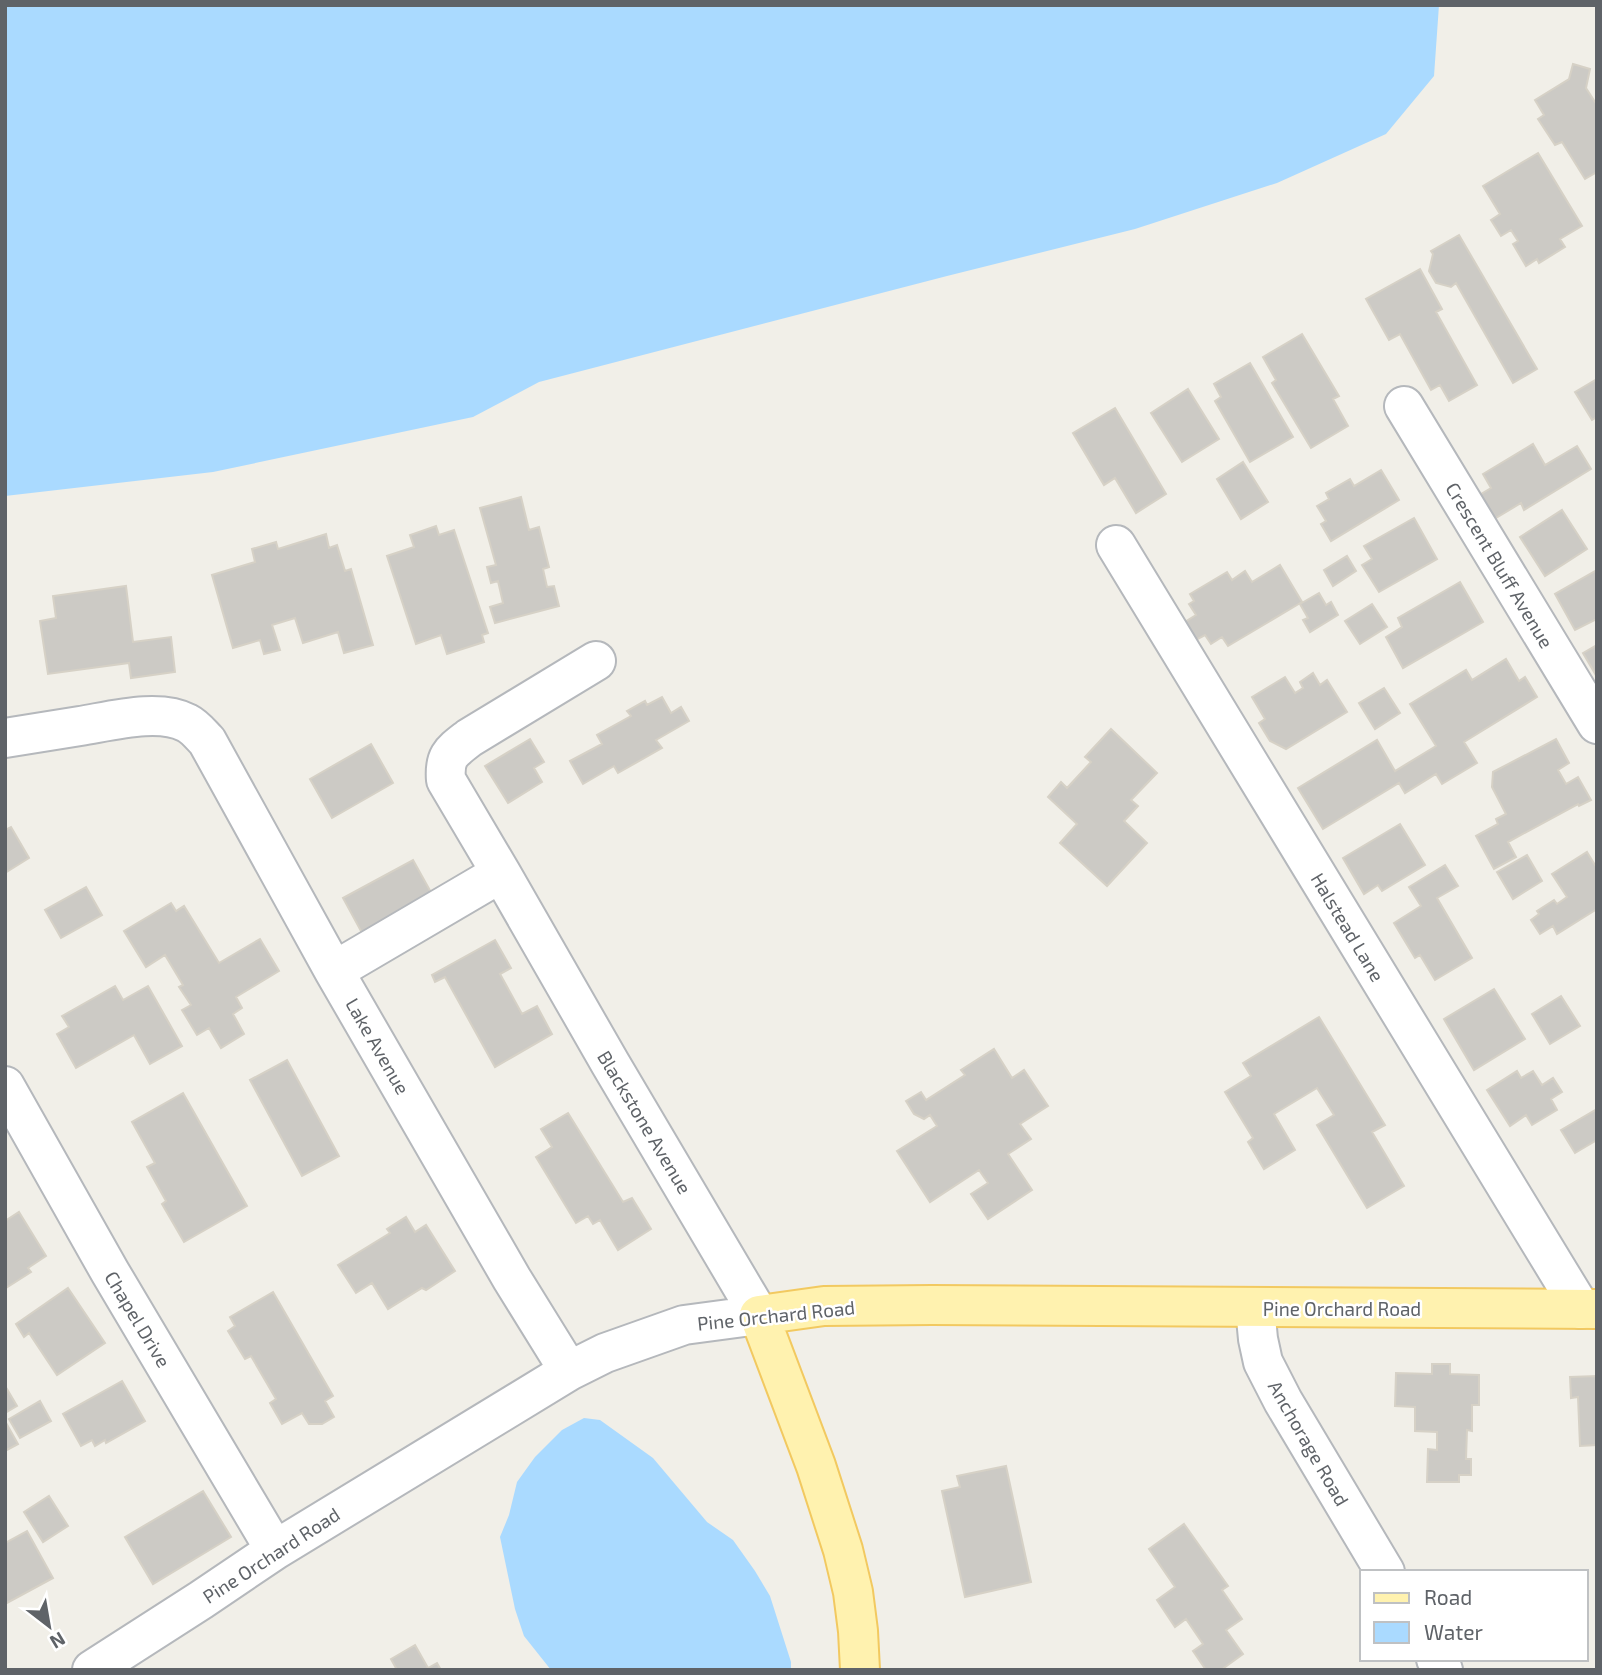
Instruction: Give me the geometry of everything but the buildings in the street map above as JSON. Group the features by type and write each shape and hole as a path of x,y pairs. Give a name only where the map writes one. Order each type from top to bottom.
{"main road":[{"name":"Pine Orchard Road","path":"760,1315 824,1306 932,1305 1589,1309"},
{"name":"Blackstone Avenue","path":"760,1315 816,1466 843,1550 853,1592 860,1670"}],"street":[{"name":"Crescent Bluff Avenue","path":"1404,406 1597,724"},
{"name":"Halstead Lane","path":"1116,545 1589,1309"},
{"name":"Blackstone Avenue","path":"596,661 469,738 453,751 445,765 446,780 760,1315"},
{"name":"Lake Avenue","path":"5,738 160,716 188,723 207,741 334,971 512,1279 569,1371"},
{"path":"334,971 501,873"},
{"name":"Chapel Drive","path":"5,1086 110,1272 275,1550"},
{"name":"Anchorage Road","path":"1255,1307 1263,1362 1283,1401 1384,1570"},
{"name":"Pine Orchard Road","path":"92,1670 275,1550 569,1371 605,1353 684,1325 760,1315"}],"water":[{"path":"5,5 1439,5 1434,76 1386,134 1277,183 1135,229 539,382 473,417 213,472 5,496"},
{"path":"584,1418 600,1420 653,1458 707,1522 733,1540 770,1596 791,1662 791,1670 551,1670 524,1636 515,1609 500,1537 509,1515 517,1482 535,1457 562,1430"}]}
